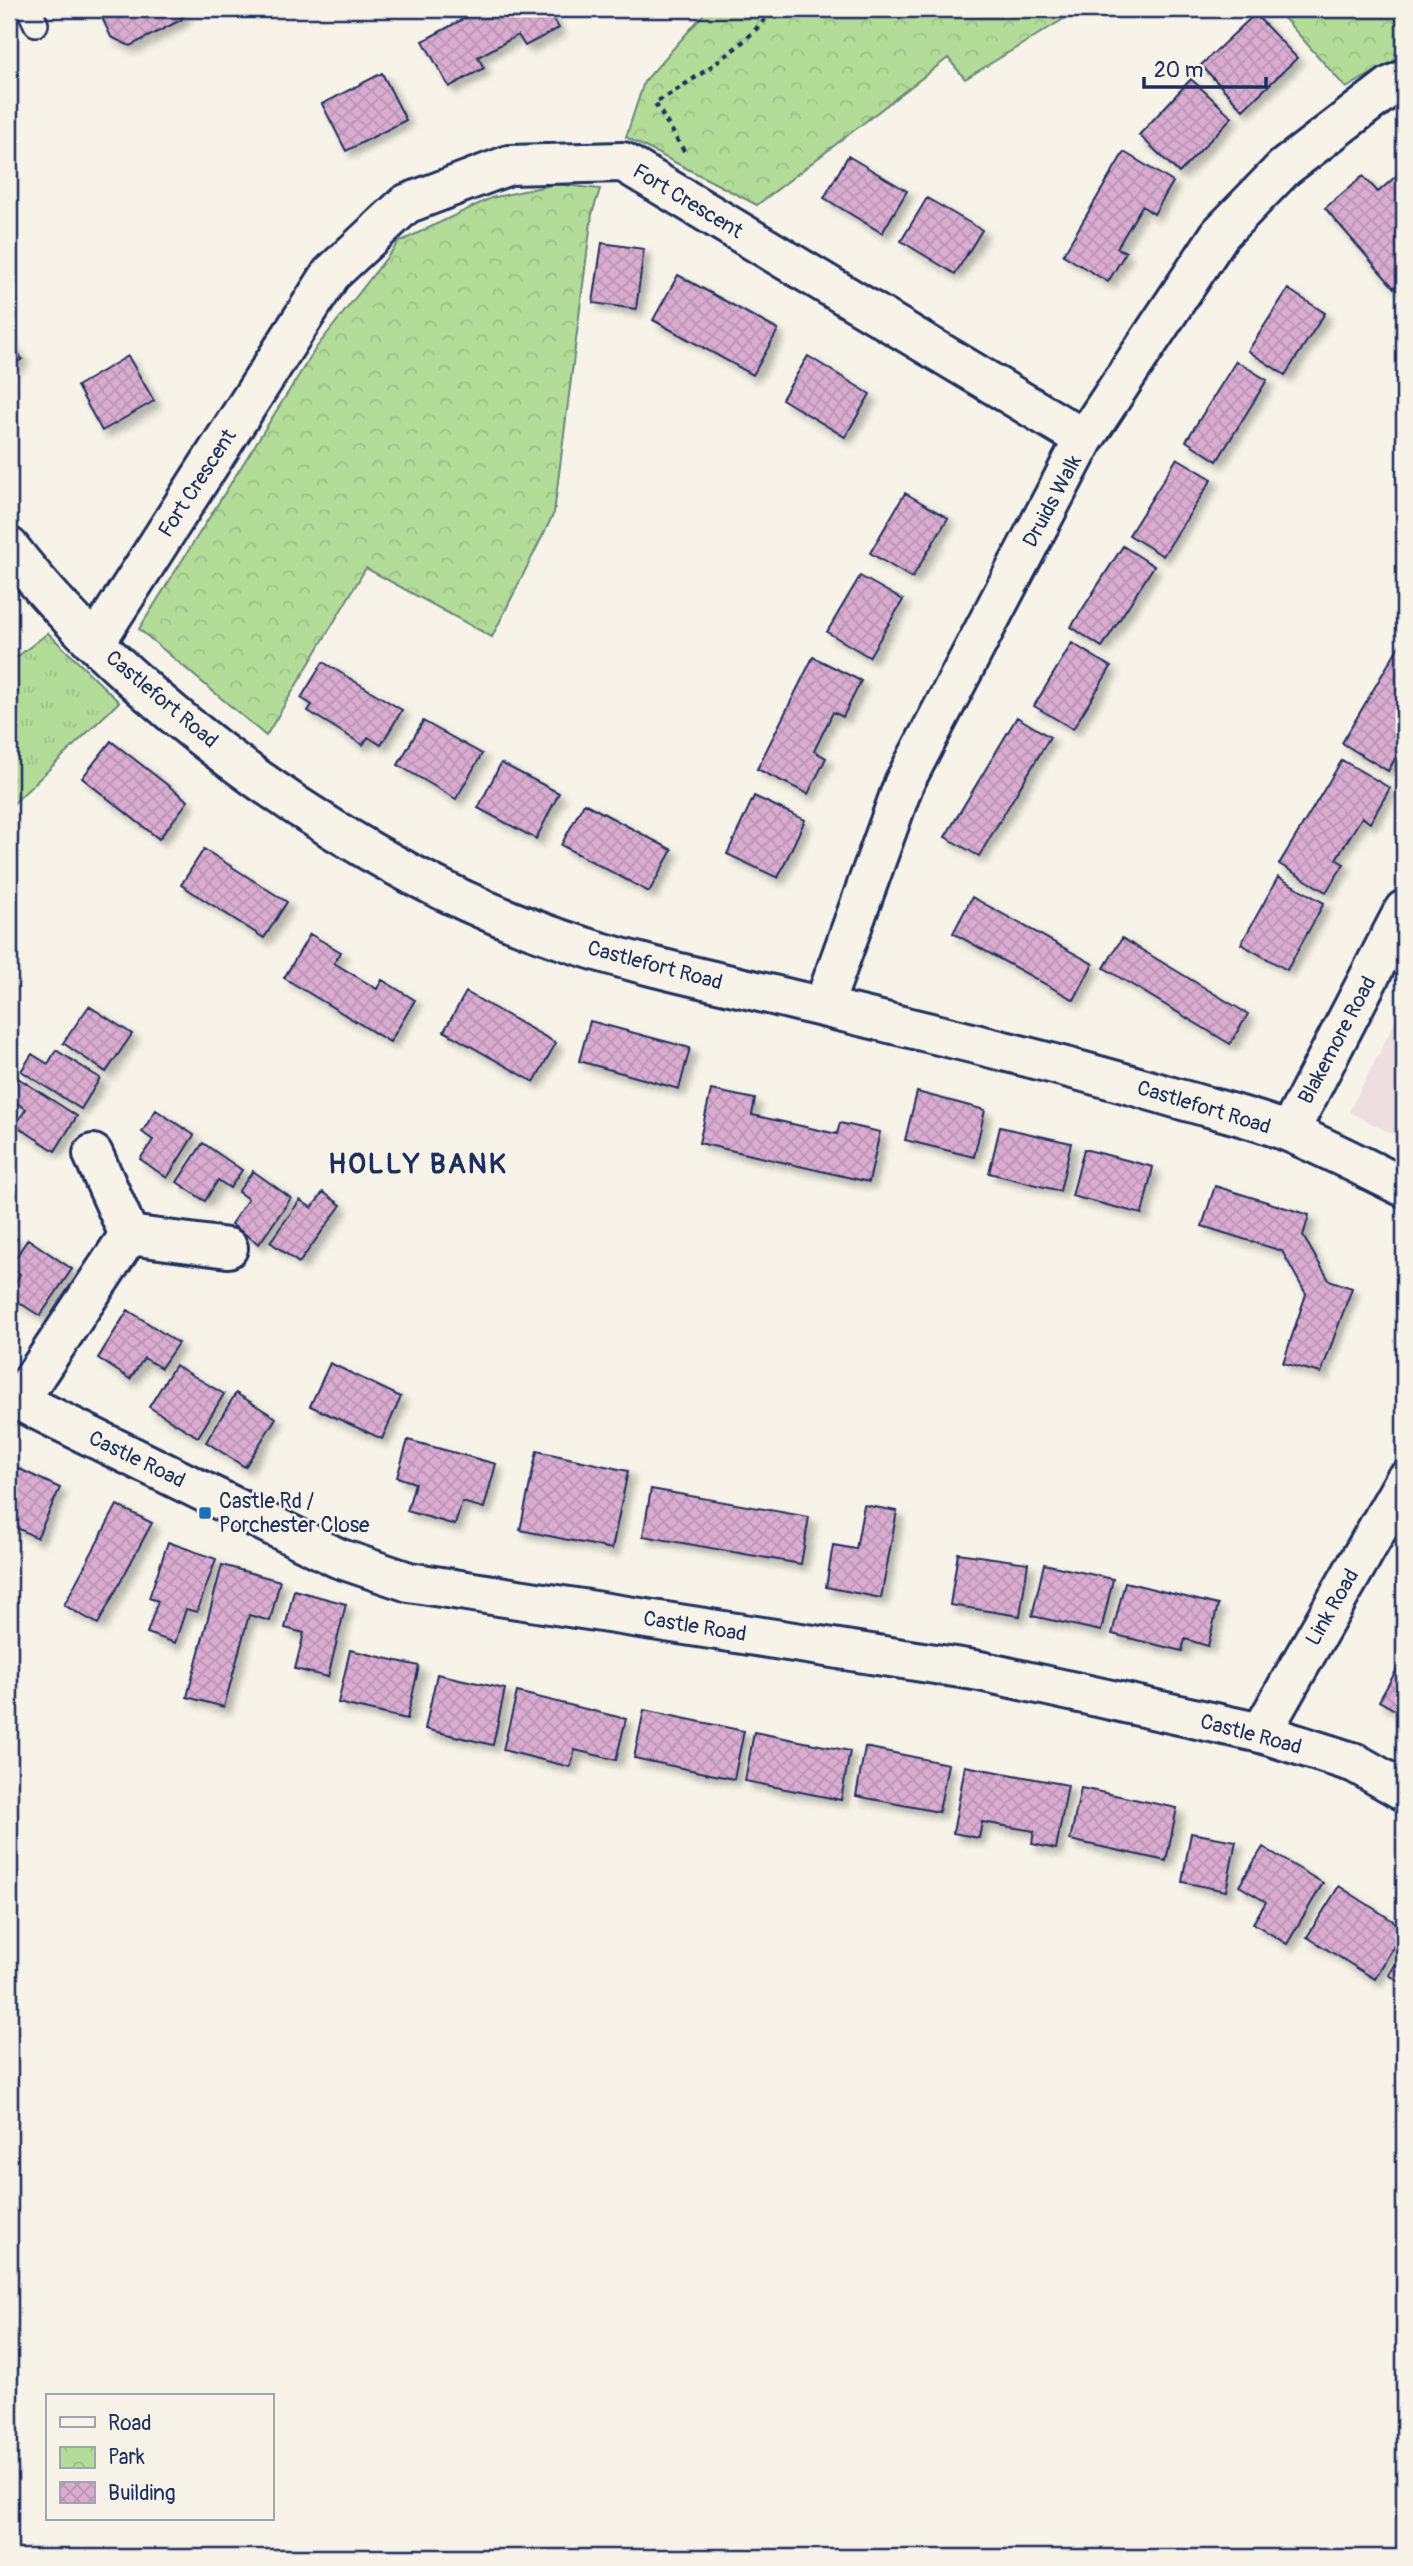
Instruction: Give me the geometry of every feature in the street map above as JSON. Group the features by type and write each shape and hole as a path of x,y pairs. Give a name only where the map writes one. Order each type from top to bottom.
{"street":[{"name":"Druids Walk","path":"823,1007 904,783 1084,439 1220,234 1284,168 1391,86 1404,80"},
{"name":"Fort Crescent","path":"95,643 331,274 406,204 509,165 623,162 1084,439"},
{"name":"Castlefort Road","path":"12,560 95,643 182,720 260,780 373,854 456,898 560,939 656,967 1065,1066 1289,1132 1404,1187"},
{"name":"Blakemore Road","path":"1289,1132 1404,910"},
{"path":"93,1154 129,1235"},
{"path":"129,1235 228,1248"},
{"path":"14,1399 129,1235"},
{"name":"Castle Road","path":"14,1399 338,1558 409,1581 980,1671 1261,1733 1355,1763 1404,1791"},
{"name":"Link Road","path":"1261,1733 1404,1482"}],"path":[{"path":"691,162 655,103 698,77 762,25 774,9"}],"shaded area":[{"path":"1404,1004 1404,1140 1349,1112"}],"green space":[{"path":"708,9 1080,9 965,79 948,58 757,205 626,137 644,82"},
{"path":"1276,9 1404,9 1404,55 1346,88"},
{"path":"556,184 600,189 592,214 554,513 492,637 366,568 266,736 139,629 316,348 399,242 491,198"},
{"path":"48,633 119,702 9,808 9,663"}],"building":[{"path":"98,9 186,9 181,20 130,46 111,37"},
{"path":"481,9 548,9 559,28 525,46 518,35 478,57 484,68 449,87 423,41"},
{"path":"1255,14 1297,58 1243,110 1201,65"},
{"path":"382,73 406,120 346,151 322,104"},
{"path":"1191,79 1232,117 1179,173 1139,135"},
{"path":"1124,152 1173,182 1154,214 1142,206 1117,248 1126,252 1108,282 1063,255"},
{"path":"848,156 907,191 882,233 824,198"},
{"path":"1404,169 1404,279 1394,288 1325,208 1363,176 1378,192"},
{"path":"927,198 982,230 955,274 901,241"},
{"path":"602,243 644,249 636,309 593,303"},
{"path":"678,275 778,330 753,375 653,320"},
{"path":"1288,289 1325,313 1285,375 1248,351"},
{"path":"9,339 22,359 9,368"},
{"path":"128,356 154,401 102,431 77,386"},
{"path":"808,356 870,394 845,437 782,399"},
{"path":"1236,361 1267,380 1217,461 1186,441"},
{"path":"1177,458 1212,479 1163,556 1129,535"},
{"path":"905,493 948,518 912,578 870,553"},
{"path":"1123,546 1154,566 1102,647 1071,627"},
{"path":"860,576 903,600 869,657 827,632"},
{"path":"1403,639 1404,719 1394,736 1404,743 1388,771 1342,743"},
{"path":"1072,643 1111,667 1073,729 1034,706"},
{"path":"813,657 861,681 843,717 833,712 814,751 826,758 808,794 757,769"},
{"path":"323,662 402,710 381,745 368,737 363,745 308,711 312,705 301,698"},
{"path":"1017,717 1050,737 979,856 945,837"},
{"path":"423,721 482,754 456,799 398,765"},
{"path":"111,741 188,801 159,839 82,778"},
{"path":"1342,760 1390,788 1370,823 1362,817 1336,859 1344,864 1326,892 1279,864"},
{"path":"501,763 559,793 536,839 478,808"},
{"path":"754,796 805,820 778,878 727,854"},
{"path":"584,803 672,850 649,892 561,845"},
{"path":"204,849 287,902 264,938 181,885"},
{"path":"1278,877 1324,903 1287,970 1241,944"},
{"path":"972,897 1093,964 1074,1000 953,933"},
{"path":"310,934 341,952 334,963 377,989 382,980 415,1000 390,1042 284,978"},
{"path":"1122,938 1248,1014 1230,1044 1104,968"},
{"path":"466,992 556,1043 534,1082 444,1031"},
{"path":"89,1006 132,1034 106,1072 63,1043"},
{"path":"590,1021 690,1048 679,1089 579,1061"},
{"path":"56,1050 100,1078 81,1109 21,1071 32,1054 48,1064"},
{"path":"18,1078 77,1116 55,1151 15,1125 26,1109 9,1098"},
{"path":"711,1090 755,1099 752,1115 837,1134 840,1123 880,1132 869,1182 699,1143"},
{"path":"917,1092 985,1110 974,1157 905,1140"},
{"path":"156,1110 194,1135 167,1178 140,1159 153,1140 142,1132"},
{"path":"1000,1127 1071,1143 1060,1191 989,1173"},
{"path":"203,1143 242,1170 230,1188 218,1180 205,1201 177,1182"},
{"path":"1084,1149 1153,1167 1142,1214 1072,1196"},
{"path":"253,1171 291,1198 259,1244 231,1224 248,1199 238,1192"},
{"path":"1215,1186 1309,1215 1303,1236 1329,1280 1352,1288 1321,1373 1283,1363 1306,1294 1282,1251 1202,1226"},
{"path":"323,1192 341,1205 299,1263 270,1242 300,1200 312,1208"},
{"path":"9,1233 17,1239 9,1252"},
{"path":"28,1239 72,1269 40,1316 9,1296 20,1274 9,1267"},
{"path":"128,1310 178,1343 161,1368 144,1358 130,1379 98,1358"},
{"path":"330,1363 401,1397 382,1439 310,1406"},
{"path":"175,1365 224,1394 198,1437 149,1407"},
{"path":"236,1393 276,1418 245,1467 206,1442"},
{"path":"408,1440 496,1464 484,1508 462,1502 455,1525 407,1511 415,1483 397,1477"},
{"path":"537,1451 628,1471 612,1549 520,1530"},
{"path":"9,1464 60,1488 37,1538 9,1524"},
{"path":"651,1489 809,1517 801,1564 643,1536"},
{"path":"117,1505 152,1523 98,1624 64,1605"},
{"path":"864,1505 897,1511 881,1598 826,1587 833,1545 856,1549"},
{"path":"168,1542 216,1559 197,1612 186,1609 175,1643 147,1633 158,1601 149,1598"},
{"path":"958,1553 1028,1563 1020,1616 950,1605"},
{"path":"1044,1564 1113,1579 1101,1631 1032,1616"},
{"path":"222,1565 280,1581 270,1621 249,1615 224,1707 187,1697"},
{"path":"1125,1582 1218,1605 1208,1646 1185,1639 1182,1651 1112,1634"},
{"path":"294,1590 346,1604 328,1677 295,1669 304,1633 285,1628"},
{"path":"350,1650 419,1666 407,1719 338,1703"},
{"path":"1401,1662 1404,1664 1404,1715 1379,1701"},
{"path":"437,1674 505,1689 493,1745 425,1729"},
{"path":"517,1692 626,1719 616,1760 575,1750 570,1767 503,1750"},
{"path":"644,1710 744,1731 734,1779 634,1758"},
{"path":"754,1732 850,1751 841,1800 745,1781"},
{"path":"865,1747 948,1764 939,1812 856,1796"},
{"path":"965,1766 1068,1785 1056,1849 1032,1844 1034,1831 982,1822 979,1838 953,1833"},
{"path":"1081,1788 1177,1808 1166,1861 1070,1840"},
{"path":"1191,1833 1236,1841 1226,1891 1182,1882"},
{"path":"1263,1847 1323,1883 1287,1944 1253,1923 1266,1902 1239,1886"},
{"path":"1339,1886 1404,1928 1375,1979 1307,1937"},
{"path":"1404,1950 1404,1985 1389,1975"}],"place":[{"name":"Castle Rd / Porchester Close","path":"205,1513"}],"district":[{"name":"HOLLY BANK","path":"418,1163"}]}
